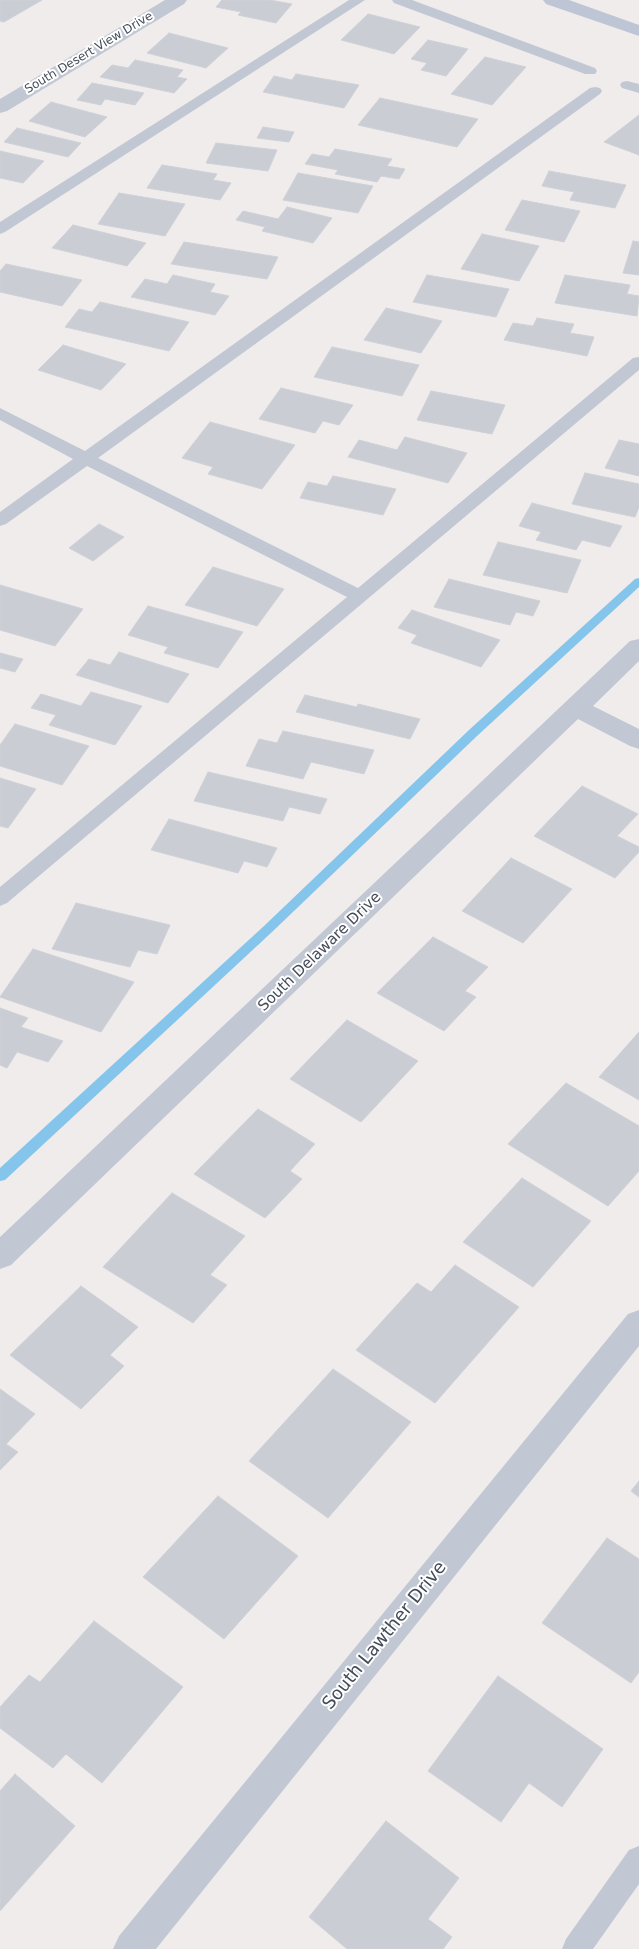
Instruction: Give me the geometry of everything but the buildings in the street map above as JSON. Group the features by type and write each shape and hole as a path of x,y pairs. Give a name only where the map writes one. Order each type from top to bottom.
{"main road":[{"path":"552,0 639,31"}],"street":[{"name":"South Desert View Drive","path":"0,107 178,0"},
{"name":"South Delaware Drive","path":"0,1256 639,647"},
{"path":"576,708 639,740"},
{"name":"South Lawther Drive","path":"132,1949 639,1323"}],"lane":[{"path":"0,230 358,0"},
{"path":"399,0 590,71"},
{"path":"0,520 596,91"},
{"path":"0,898 639,362"},
{"path":"0,413 85,458 360,596"},
{"path":"576,1949 639,1860"}],"waterway":[{"path":"0,1176 268,929 473,733 639,581"}]}
